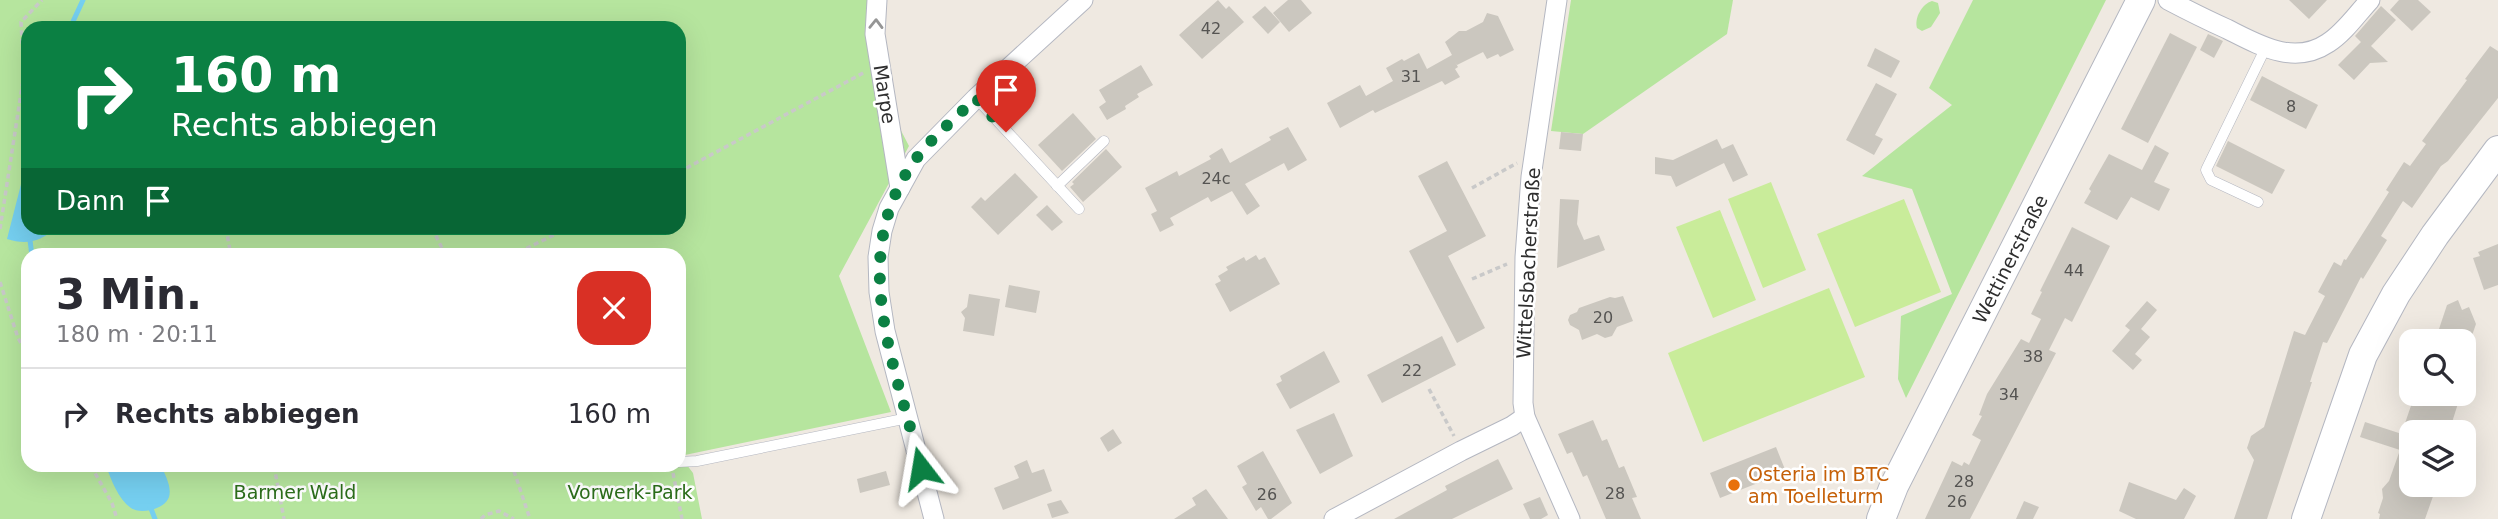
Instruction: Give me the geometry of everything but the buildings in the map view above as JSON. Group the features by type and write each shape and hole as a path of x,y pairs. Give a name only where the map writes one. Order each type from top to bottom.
{"street":[{"name":"Marpe","path":"877,0 875,34 900,188"},
{"path":"934,519 885,331 879,292 878,257 888,208 916,159 976,98 1083,0"},
{"name":"Wittelsbacherstraße","path":"1557,0 1534,154 1525,257 1523,403 1525,417 1570,519"},
{"name":"Wettinerstraße","path":"1881,519 1895,486 2141,0"},
{"path":"2168,0 2265,49 2283,54 2302,54 2331,42 2370,0"},
{"path":"2306,519 2363,355 2396,294 2435,235 2498,150"},
{"path":"1334,519 1525,417"}],"lane":[{"path":"2258,202 2211,180 2206,170 2265,49"},
{"path":"976,98 1079,209"},
{"path":"1057,186 1104,141"},
{"path":"686,462 908,418"}],"path":[{"path":"22,21 42,0"},
{"path":"686,168 880,64"},
{"path":"0,229 21,93"},
{"path":"1472,188 1534,154"},
{"path":"527,248 554,235"},
{"path":"1472,279 1525,257"},
{"path":"0,282 21,343"},
{"path":"1429,389 1461,451"},
{"path":"95,472 113,503 117,519"},
{"path":"275,472 284,519"},
{"path":"514,472 530,519"},
{"path":"675,483 682,519"},
{"path":"481,519 499,511 514,519"}],"green space":[{"path":"0,0 884,0 883,22 895,119 909,146 839,276 891,412 686,455 686,248 21,248 21,472 686,472 686,464 693,473 702,519 0,519"},
{"path":"1571,0 1733,0 1727,34 1583,134 1551,131"},
{"path":"1973,0 2106,0 1906,398 1898,379 1901,316 1952,294 1912,189 1862,176 1952,105 1929,88"},
{"path":"1932,1 1938,3 1940,13 1931,27 1922,31 1917,28 1918,16 1922,8"},
{"path":"1771,182 1806,270 1763,288 1728,199"},
{"path":"1904,199 1941,292 1855,327 1817,234"},
{"path":"1720,210 1756,300 1713,318 1676,227"},
{"path":"1829,288 1865,377 1703,442 1668,353"}],"water":[{"path":"21,184 21,235 45,235 33,241 7,239"},
{"path":"108,472 164,472 170,493 163,505 152,510 135,510 126,504"}],"waterway":[{"path":"73,21 83,0"},
{"path":"31,248 32,235"},
{"path":"150,506 155,519"}],"place":[{"name":"Osteria im BTC am Toelleturm","path":"1734,485"}],"route":[{"path":"921,468 885,331 879,292 878,257 882,230 888,208 916,159 976,98 1006,132"}],"park label":[{"name":"Barmer Wald","path":"295,492"},
{"name":"Vorwerk-Park","path":"630,492"}]}
